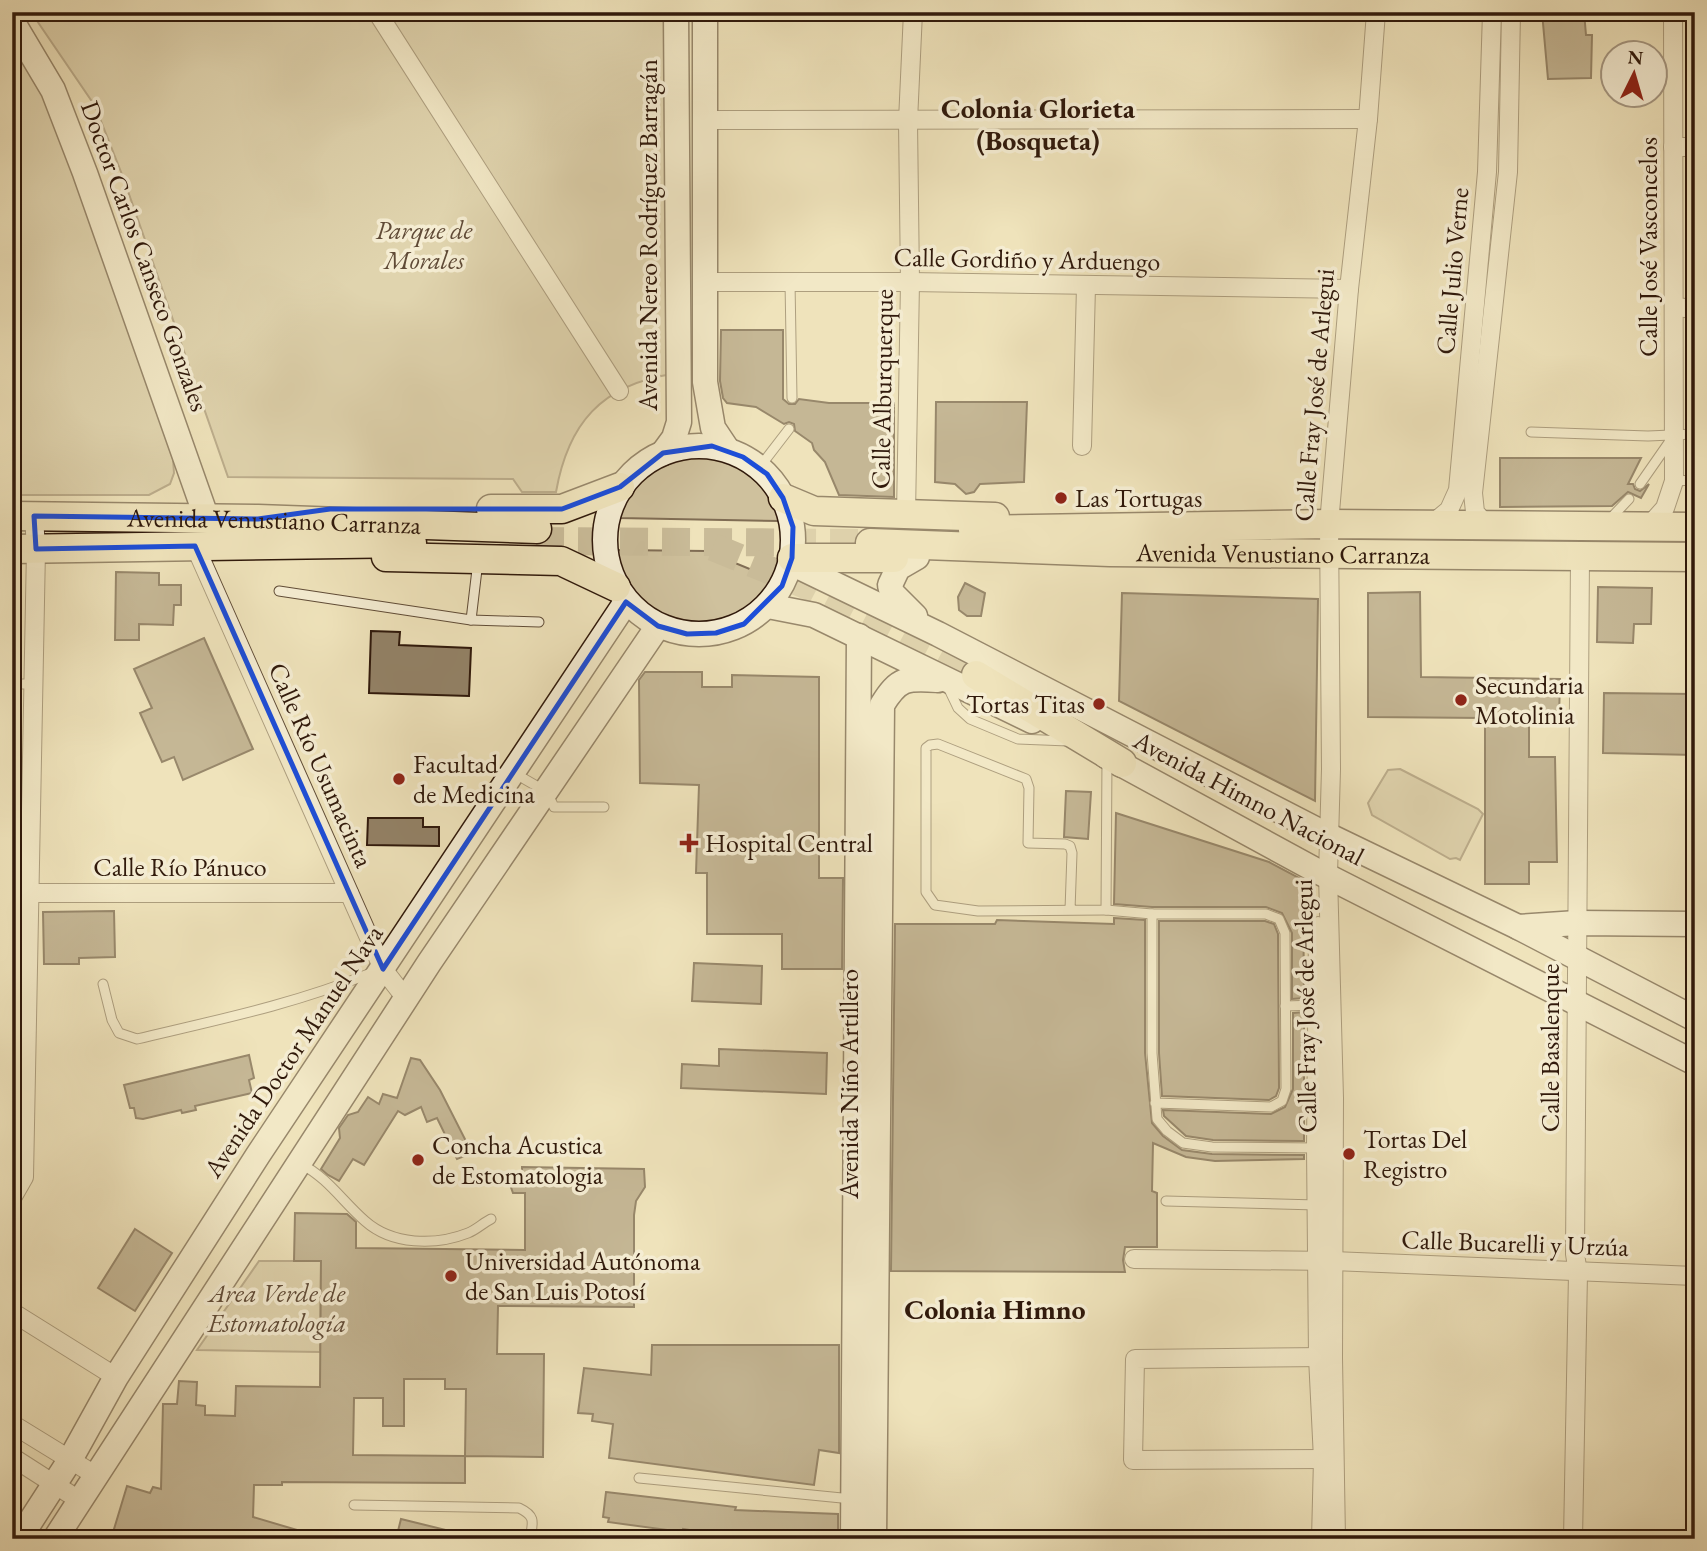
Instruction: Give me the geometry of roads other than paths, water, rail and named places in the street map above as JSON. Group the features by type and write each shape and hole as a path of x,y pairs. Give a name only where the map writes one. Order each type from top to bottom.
{"main road":[{"name":"Avenida Nereo Rodríguez Barragán","path":"663,453 674,438 679,422 676,12"},
{"path":"705,12 705,382 713,428 727,449"},
{"name":"Doctor Carlos Canseco Gonzales","path":"12,21 53,90 207,519"},
{"path":"272,544 328,556 561,561 621,594 641,615 658,626 687,634 716,633 744,624 768,606 782,586 792,561 793,527 783,498 767,474 744,457 727,449 689,446 663,453 639,466 620,487 608,511 604,537 607,563 621,594"},
{"path":"258,520 330,509 562,509 620,487"},
{"path":"783,498 814,511 906,516 1047,517 1113,539"},
{"name":"Avenida Venustiano Carranza","path":"23,516 258,520 537,535 195,547 24,549"},
{"name":"Avenida Venustiano Carranza","path":"1113,539 1329,524 1695,527"},
{"name":"Avenida Venustiano Carranza","path":"870,538 1113,539 1328,554 1695,557"},
{"path":"792,561 917,557 1044,559 1113,539"},
{"path":"917,557 898,568 890,585 892,593 938,634"},
{"name":"Avenida Himno Nacional","path":"792,561 1695,1019"},
{"name":"Avenida Doctor Manuel Nava","path":"19,1539 70,1460 116,1377 258,1156 513,772 621,594"},
{"name":"Avenida Himno Nacional","path":"768,606 814,615 944,680 1115,760 1324,873 1695,1063"},
{"path":"55,1539 429,963 658,626"},
{"name":"Avenida Niño Artillero","path":"859,636 867,1108 864,1500 874,1539"},
{"path":"976,675 1115,760"},
{"name":"Avenida Niño Artillero","path":"867,1108 881,705 892,688 901,681 912,678 944,680"},
{"path":"1518,927 1577,923 1695,924"},
{"name":"Avenida Niño Artillero","path":"853,1539 864,1500"}],"street":[{"path":"377,12 620,391"},
{"name":"Calle Alburquerque","path":"906,516 910,282 908,121 913,12"},
{"name":"Calle Fray José de Arlegui","path":"1321,1539 1326,1357 1324,873 1329,524 1376,12"},
{"name":"Calle Julio Verne","path":"1487,526 1475,513 1473,493 1483,321 1492,12"},
{"name":"Calle Julio Verne","path":"1432,524 1449,510 1458,490 1483,321 1506,195 1511,12"},
{"name":"Calle José Vasconcelos","path":"1648,527 1665,508 1674,481 1673,12"},
{"path":"705,120 1368,118"},
{"path":"1674,147 1695,147"},
{"path":"1485,192 1506,195"},
{"name":"Calle Gordiño y Arduengo","path":"704,282 910,282 1349,289"},
{"path":"1082,446 1086,286"},
{"path":"1675,307 1695,309"},
{"path":"12,1198 18,1172 21,893 33,684 23,516"},
{"name":"Calle Río Usumacinta","path":"195,547 383,969 407,1000"},
{"name":"Calle Basalenque","path":"1573,1539 1578,1273 1575,1254 1580,558"},
{"name":"Calle Río Pánuco","path":"21,893 349,893"},
{"name":"Calle Fray José de Arlegui","path":"1326,1097 1316,1148 1317,1205 1326,1262"},
{"name":"Calle Bucarelli y Urzúa","path":"1134,1259 1326,1262 1695,1276"},
{"path":"12,1312 116,1377"},
{"path":"1323,1459 1133,1460 1135,1359 1326,1357"},
{"name":"Calle Fray José de Arlegui","path":"1326,1357 1336,1539"},
{"path":"12,1424 95,1475"},
{"path":"12,1457 79,1500"}],"lane":[{"path":"790,282 792,398"},
{"path":"759,468 789,429"},
{"path":"1531,432 1648,436 1695,434"},
{"path":"1640,484 1675,434"},
{"path":"1674,481 1695,480"},
{"path":"1604,526 1629,499"},
{"path":"471,620 478,559"},
{"path":"279,592 471,620 539,622"},
{"path":"12,684 33,684"},
{"path":"1070,910 1070,846 1028,843 1029,788 1026,779 938,744 926,748 926,892 935,905 978,911 1106,910 1152,914 1266,914 1279,919 1285,933 1286,1089 1282,1101 1270,1107 1156,1103"},
{"path":"1106,910 1115,760"},
{"path":"513,772 547,792 554,807 604,807"},
{"path":"1152,914 1152,1053 1157,1119 1182,1143 1212,1147 1316,1148"},
{"path":"103,984 112,1020 119,1033 137,1039 283,1005 383,969"},
{"path":"1285,1006 1324,1006"},
{"path":"300,1163 318,1173 367,1223 384,1234 413,1241 440,1239 468,1233 491,1219"},
{"path":"1166,1200 1317,1205"},
{"path":"639,1478 864,1500"},
{"path":"354,1505 519,1508 529,1512 533,1520 530,1539"}],"tunnel":[{"path":"536,541 870,543"},
{"path":"713,547 813,588 976,675"}],"place":[{"name":"Las Tortugas","path":"1061,498"},
{"name":"Secundaria Motolinia","path":"1461,700"},
{"name":"Tortas Titas","path":"1099,704"},
{"name":"Facultad de Medicina","path":"399,779"},
{"name":"Hospital Central","path":"689,843"},
{"name":"Tortas Del Registro","path":"1349,1154"},
{"name":"Concha Acustica de Estomatologia","path":"418,1160"},
{"name":"Universidad Autónoma de San Luis Potosí","path":"451,1276"}],"district":[{"name":"Colonia Glorieta (Bosqueta)","path":"1038,124"},
{"name":"Colonia Himno","path":"995,1309"}],"park label":[{"name":"Parque de Morales","path":"424,245"},
{"name":"Area Verde de Estomatología","path":"277,1308"}]}
